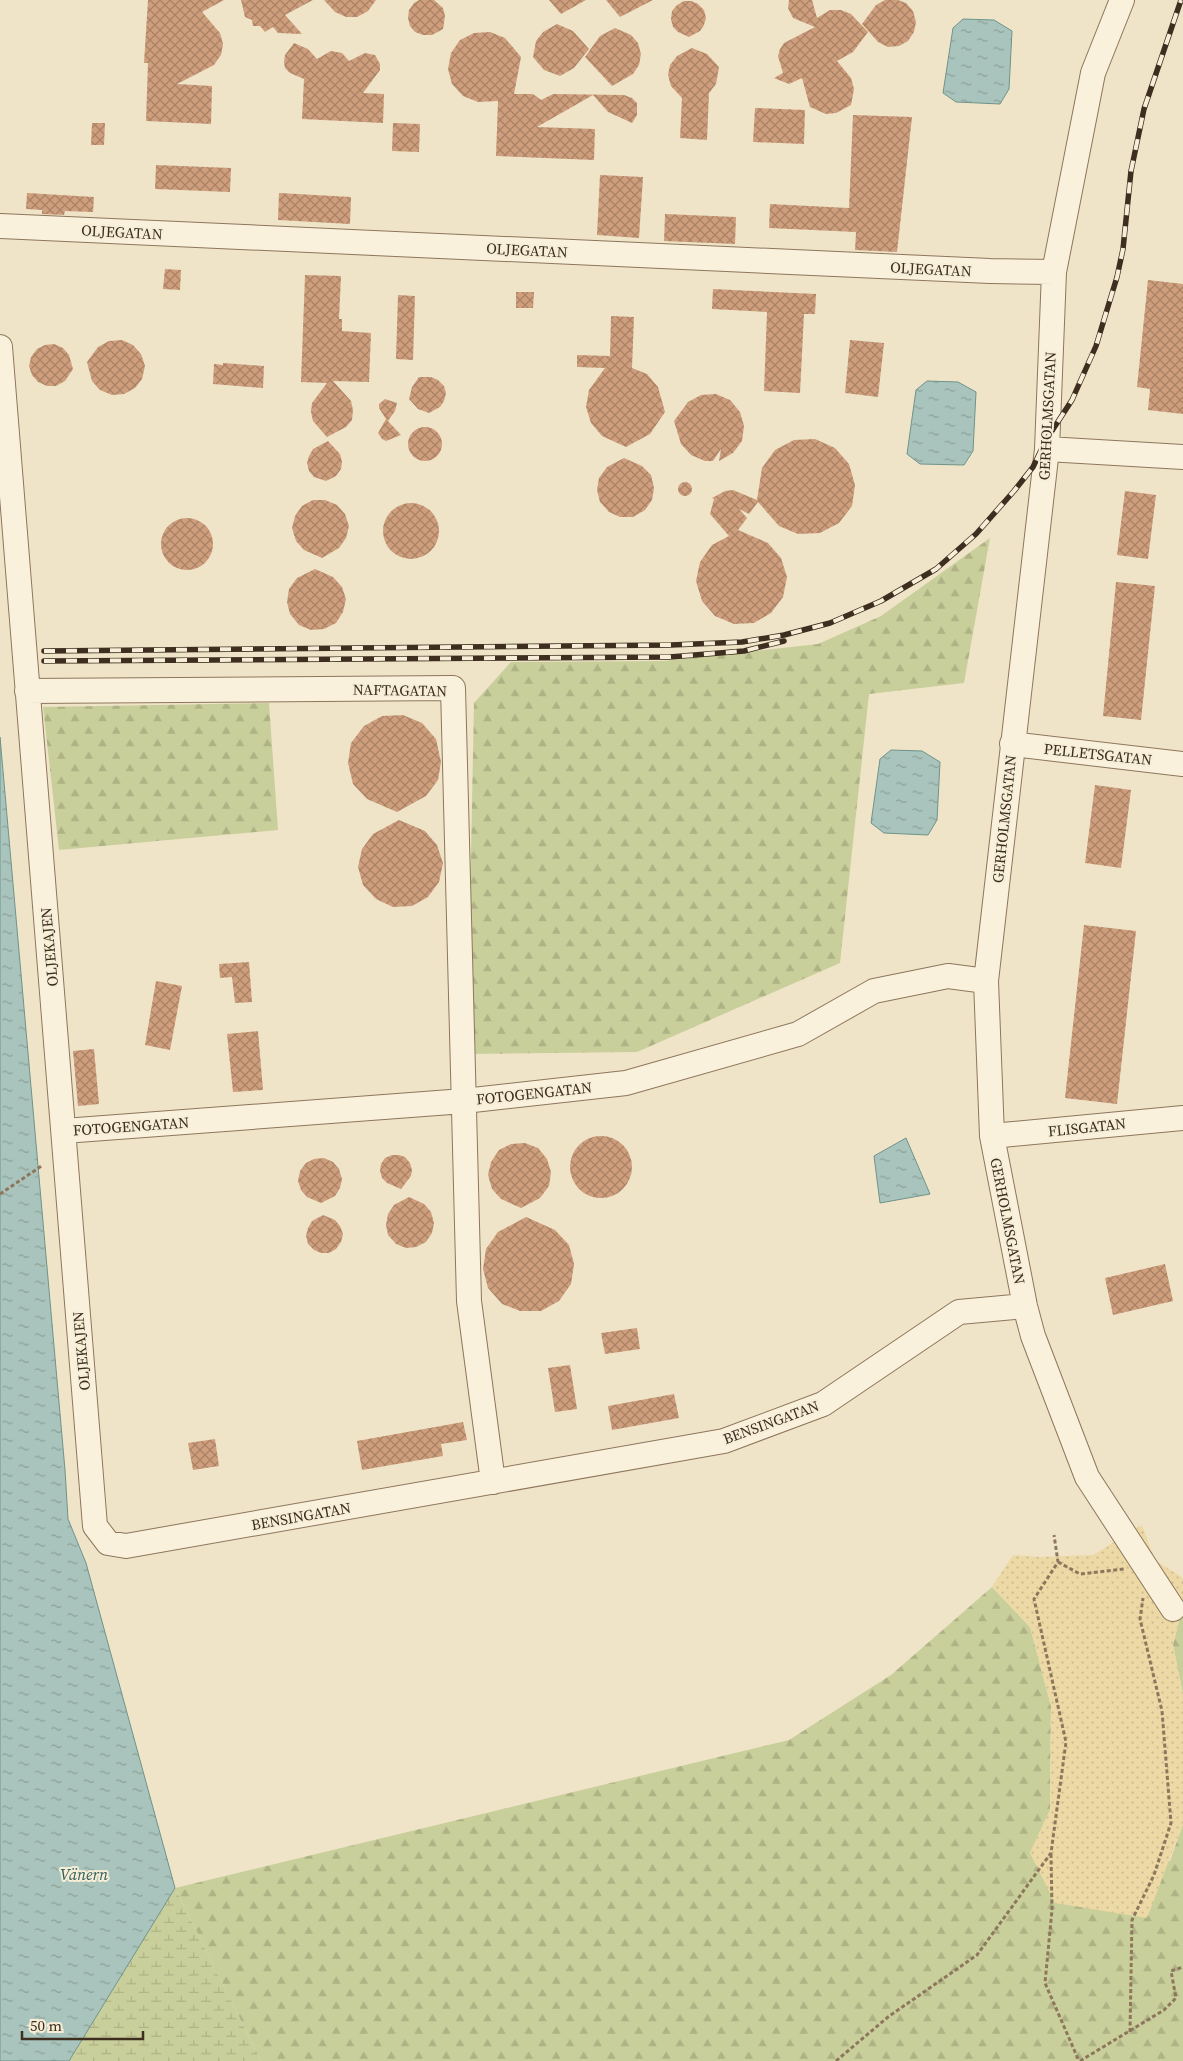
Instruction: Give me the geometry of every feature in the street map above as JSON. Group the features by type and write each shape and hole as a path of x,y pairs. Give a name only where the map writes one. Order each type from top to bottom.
{"lane":[{"name":"GERHOLMSGATAN","path":"1122,0 1093,74 1054,272 1047,449 986,981 992,1136 1024,1306 1087,1477 1173,1608"},
{"name":"OLJEGATAN","path":"0,226 990,272 1054,272"},
{"name":"OLJEKAJEN","path":"0,347 95,1526 108,1543"},
{"path":"1047,449 1183,456"},
{"name":"NAFTAGATAN","path":"28,691 453,688 464,1101"},
{"name":"PELLETSGATAN","path":"1012,744 1183,764"},
{"name":"FOTOGENGATAN","path":"64,1131 464,1101 626,1083 798,1034 874,991 948,976 986,981"},
{"path":"464,1101 469,1301 493,1482"},
{"name":"FLISGATAN","path":"992,1136 1183,1118"},
{"name":"BENSINGATAN","path":"108,1543 126,1546 724,1441 823,1404 959,1312 1024,1306"}],"path":[{"path":"0,1194 43,1165"},
{"path":"1054,1534 1058,1562 1034,1598 1066,1742 1051,1853 1052,1910 1045,1983 1080,2061 1164,2010 1176,1998 1171,1972 1183,1967"},
{"path":"1058,1562 1080,1574 1146,1566 1140,1619 1162,1711 1171,1823 1154,1875 1132,1920 1130,2032"},
{"path":"836,2061 888,2017 977,1955 1051,1853"}],"green space":[{"path":"990,538 964,683 869,694 840,963 637,1052 467,1054 474,703 511,662 663,661 818,644 881,616"},
{"path":"269,703 278,830 59,850 43,707"},
{"path":"992,1587 1030,1627 1051,1706 1050,1810 1030,1853 1170,1861 1183,1824 1183,2061 261,2061 175,1888 789,1740 891,1675"},
{"path":"1183,1605 1183,1694 1173,1645"},
{"path":"175,1888 261,2061 69,2061"}],"sand":[{"path":"1142,1525 1155,1560 1183,1578 1183,1605 1173,1645 1183,1694 1183,1824 1147,1918 1055,1903 1030,1853 1050,1810 1051,1706 1030,1627 992,1587 1013,1555 1039,1557 1093,1555"}],"water":[{"path":"963,19 994,20 1012,31 1009,89 1000,104 956,102 943,93 953,28"},
{"path":"927,381 958,382 976,392 973,451 964,465 920,464 907,454 916,390"},
{"name":"Vänern","path":"0,737 68,1519 86,1563 175,1888 69,2061 0,2061"},
{"path":"891,750 922,751 940,762 937,820 928,835 884,833 871,823 880,759"},
{"path":"906,1138 930,1194 880,1203 874,1156"}],"building":[{"path":"148,0 224,0 202,12 220,33 223,44 221,55 214,65 177,84 212,86 211,124 146,121 148,63 144,63"},
{"path":"241,0 313,0 285,15 302,34 278,33 273,27 265,32 260,26 253,26 252,20 245,17"},
{"path":"324,0 376,0 368,11 357,17 346,17 335,12"},
{"path":"419,0 434,0 443,8 445,16 443,29 432,35 423,35 415,32 410,26 409,10"},
{"path":"549,0 586,0 561,14"},
{"path":"606,0 653,0 620,17"},
{"path":"789,0 812,0 817,18 830,10 841,10 851,14 868,32 853,52 837,61 851,78 854,89 851,105 836,113 826,114 810,107 802,78 789,84 774,78 783,73 778,56 784,43 815,27 793,18 788,8"},
{"path":"885,0 898,0 906,3 913,11 916,22 914,32 908,41 899,46 888,47 878,42 862,24 876,5"},
{"path":"684,1 698,4 704,10 706,18 700,31 689,37 678,32 673,27 671,19 672,11"},
{"path":"557,24 573,31 589,49 574,68 560,76 544,70 533,57 536,41 543,32"},
{"path":"615,28 631,35 638,43 641,54 639,65 633,74 612,86 585,57 600,36"},
{"path":"490,32 505,38 521,57 514,94 533,94 541,100 553,94 624,95 632,98 637,103 637,115 632,123 608,112 593,95 537,127 595,129 594,160 496,156 498,101 478,102 463,96 452,84 448,69 451,53 460,40 474,33"},
{"path":"294,43 308,49 317,59 331,51 342,53 349,61 365,53 375,55 380,64 380,70 363,93 384,94 383,123 302,119 304,79 290,73 285,68 284,62 285,55"},
{"path":"692,48 707,54 719,67 716,84 709,93 707,140 680,138 682,98 671,86 668,75 670,65 677,56"},
{"path":"755,108 805,110 804,144 753,142"},
{"path":"853,115 912,117 897,252 855,250 856,232 769,228 770,204 849,208"},
{"path":"92,123 105,123 104,145 91,145"},
{"path":"393,123 420,124 419,152 392,151"},
{"path":"156,165 231,168 230,192 155,189"},
{"path":"600,175 643,177 639,238 597,235"},
{"path":"27,193 94,197 93,212 65,211 64,215 42,214 42,210 26,209"},
{"path":"279,193 351,197 350,224 278,220"},
{"path":"665,214 736,217 735,244 664,241"},
{"path":"165,269 181,270 180,290 163,289"},
{"path":"305,275 341,276 339,319 342,319 342,331 371,333 369,382 333,381 351,401 353,410 352,420 346,427 327,437 313,421 311,412 312,403 327,383 301,382"},
{"path":"1148,280 1183,284 1183,414 1148,410 1150,389 1137,387"},
{"path":"713,289 816,294 815,314 804,314 800,393 764,391 767,312 712,309"},
{"path":"516,292 534,292 533,308 516,308"},
{"path":"398,295 415,296 413,360 396,359"},
{"path":"611,316 634,317 632,368 647,374 658,387 665,412 650,434 626,447 602,436 591,423 586,407 589,390 605,368 577,367 577,355 610,356"},
{"path":"122,340 133,345 141,354 145,366 142,379 135,388 124,394 112,395 100,390 92,381 87,362 98,347 109,341"},
{"path":"850,340 884,343 878,397 845,393"},
{"path":"54,344 63,348 69,355 73,369 65,381 56,386 47,386 38,382 32,375 29,366 31,357 37,349 45,345"},
{"path":"223,363 264,366 263,388 213,384 214,364 223,365"},
{"path":"419,377 431,377 438,380 444,386 446,393 440,407 429,413 418,409 409,399 412,387"},
{"path":"716,394 730,400 740,412 744,426 742,441 733,453 719,461 721,449 713,461 705,461 691,455 681,444 674,421 688,402 701,395"},
{"path":"385,399 397,403 395,411 388,421 401,435 386,441 378,433 386,419 379,408 379,404"},
{"path":"425,427 437,432 442,444 437,456 425,461 413,456 408,444 413,432"},
{"path":"815,439 835,448 849,464 855,485 852,506 839,523 820,533 798,534 779,526 758,502 749,514 739,509 747,518 738,530 768,543 781,558 787,577 783,597 771,613 754,623 734,624 715,616 702,601 696,581 700,562 712,545 729,536 710,514 714,499 712,498 725,491 733,490 757,500 762,468 775,450 794,440"},
{"path":"328,441 340,454 342,462 341,469 336,476 326,481 314,477 309,471 307,463 313,449"},
{"path":"624,458 642,466 651,475 654,488 652,500 645,510 633,517 620,517 609,512 600,502 597,490 599,478 607,467"},
{"path":"685,482 690,484 692,489 690,494 685,496 680,494 678,489 680,484"},
{"path":"1125,491 1156,495 1148,559 1117,555"},
{"path":"313,500 325,500 337,505 345,514 349,526 346,538 339,548 322,558 304,550 296,541 292,528 295,516 302,506"},
{"path":"411,503 426,508 434,516 439,531 434,546 426,554 411,559 396,554 388,546 383,531 388,516 396,508"},
{"path":"182,518 192,518 206,525 213,539 213,549 206,563 192,570 182,570 172,566 165,559 161,549 161,539 165,529 172,522"},
{"path":"315,569 333,577 342,587 346,599 343,612 336,623 324,629 311,630 299,625 290,614 287,602 289,589 297,578"},
{"path":"1116,582 1155,586 1141,720 1103,716"},
{"path":"403,715 422,723 436,739 441,762 438,780 426,796 397,812 367,799 353,784 348,763 351,743 364,726 382,716"},
{"path":"1095,785 1131,790 1121,868 1085,863"},
{"path":"399,820 425,831 437,845 443,863 439,882 428,897 412,906 393,907 376,899 363,885 358,867 362,849 373,834"},
{"path":"1084,925 1136,931 1117,1104 1065,1098"},
{"path":"249,962 252,1002 235,1003 232,977 220,978 219,964"},
{"path":"156,981 182,986 170,1050 145,1045"},
{"path":"258,1031 263,1090 233,1092 227,1034"},
{"path":"94,1049 99,1104 78,1106 73,1051"},
{"path":"601,1136 613,1138 623,1145 630,1155 632,1167 630,1179 623,1189 613,1196 601,1198 589,1196 579,1189 572,1179 570,1167 572,1155 579,1145 589,1138"},
{"path":"525,1143 538,1148 547,1159 551,1172 549,1186 540,1198 521,1208 501,1199 492,1189 488,1175 491,1162 499,1150 511,1144"},
{"path":"392,1155 405,1157 410,1163 412,1170 411,1176 401,1189 387,1183 382,1178 380,1171 381,1164 385,1158"},
{"path":"324,1158 333,1162 339,1169 342,1179 340,1188 335,1196 321,1203 307,1197 301,1190 298,1181 300,1171 306,1163 314,1159"},
{"path":"409,1197 424,1204 431,1212 434,1223 432,1233 426,1242 416,1247 406,1248 396,1244 388,1235 386,1225 388,1214 394,1205"},
{"path":"323,1215 335,1220 343,1234 341,1242 336,1249 329,1253 321,1253 314,1250 308,1244 306,1236 312,1221"},
{"path":"526,1217 555,1230 569,1245 574,1264 571,1284 559,1301 541,1311 520,1311 502,1304 488,1288 483,1269 486,1249 498,1232"},
{"path":"1165,1264 1173,1301 1113,1315 1105,1278"},
{"path":"637,1328 640,1349 605,1354 601,1333"},
{"path":"570,1365 577,1409 555,1412 548,1368"},
{"path":"674,1394 679,1418 612,1430 608,1406"},
{"path":"463,1422 467,1440 441,1444 443,1456 362,1470 357,1441"},
{"path":"215,1439 219,1466 193,1470 188,1443"}],"railway":[{"path":"44,651 671,645 742,642 784,635 830,623 881,601 936,569 976,534 1033,467 1046,440 1072,400 1096,346 1117,277 1123,249 1131,171 1144,109 1181,0"},
{"path":"44,661 670,657 744,651 784,641"}]}
